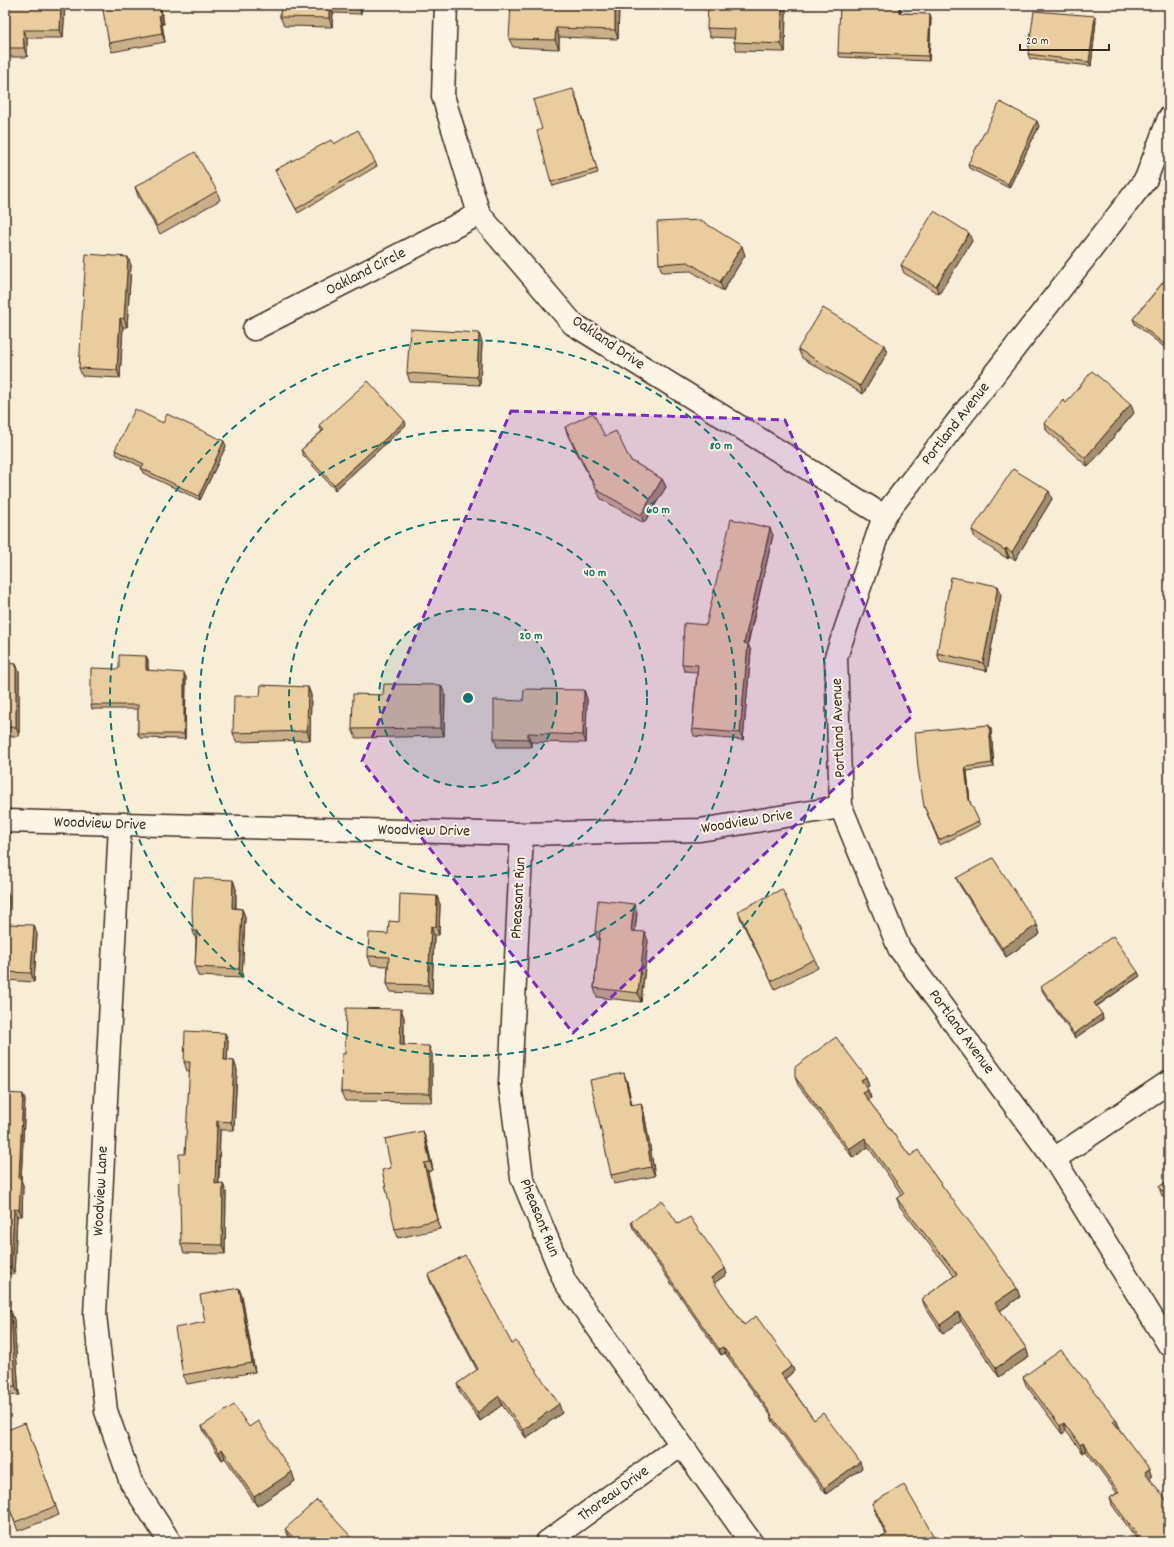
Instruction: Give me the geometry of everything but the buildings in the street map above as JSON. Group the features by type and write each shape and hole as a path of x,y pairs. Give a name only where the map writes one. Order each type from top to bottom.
{"street":[{"name":"Oakland Drive","path":"446,5 444,96 479,214 573,324 884,516"},
{"name":"Portland Avenue","path":"1169,118 1146,179 884,516 836,658 842,807 899,948 1054,1159 1169,1345"},
{"name":"Oakland Circle","path":"254,329 479,214"},
{"name":"Woodview Drive","path":"5,821 522,834 700,830 842,807"},
{"name":"Woodview Lane","path":"120,825 95,1315 106,1411 131,1482 170,1542"},
{"name":"Pheasant Run","path":"522,834 510,1084 522,1178 565,1282 751,1542"},
{"path":"1054,1159 1169,1082"},
{"name":"Thoreau Drive","path":"547,1542 681,1445"}],"highlighted area":[{"path":"511,411 785,420 912,716 573,1033 362,761"}]}
